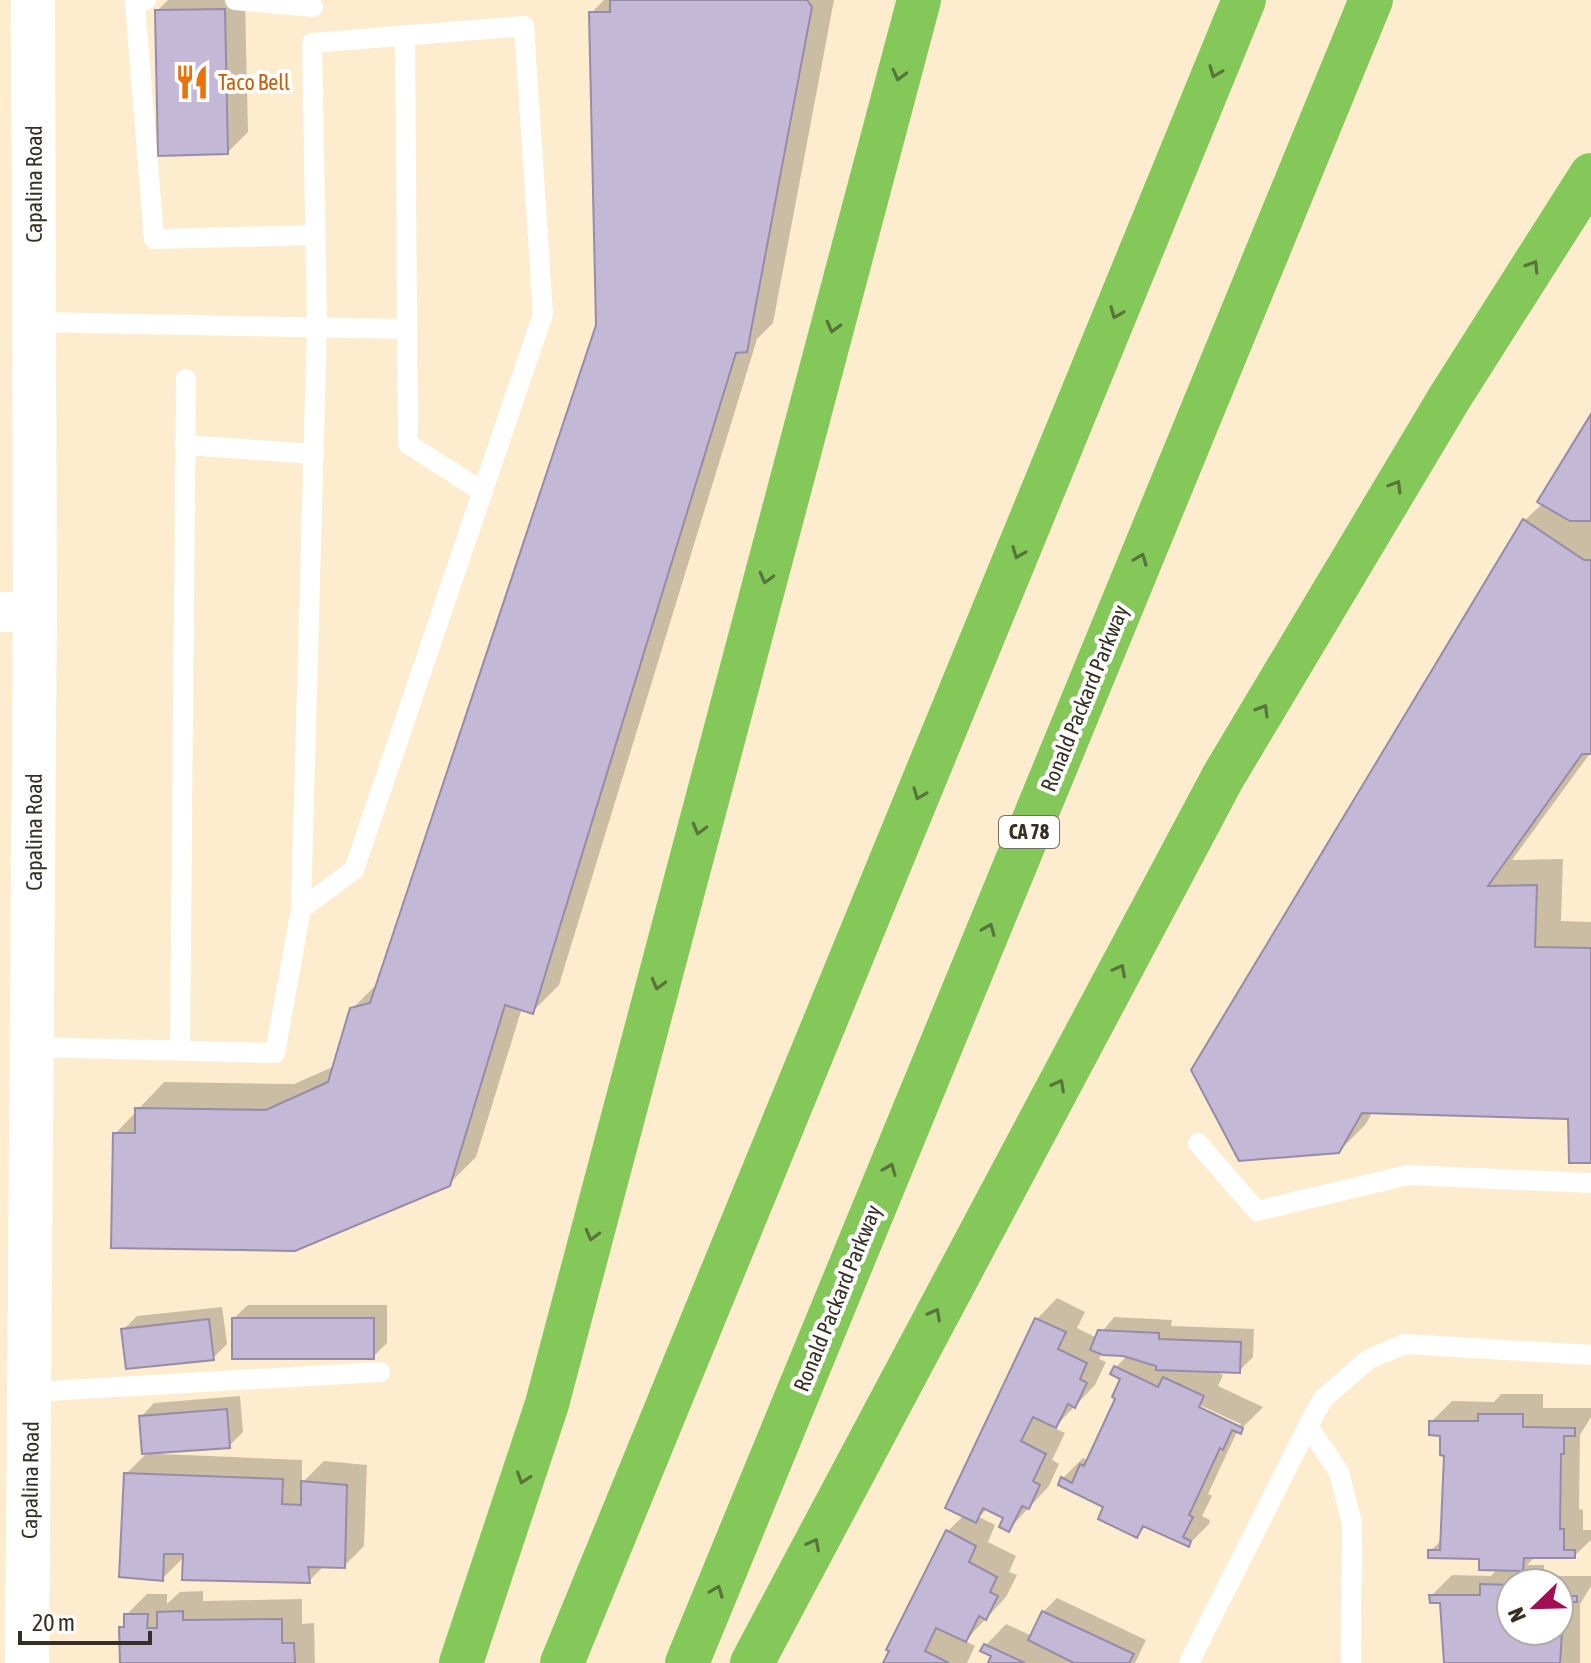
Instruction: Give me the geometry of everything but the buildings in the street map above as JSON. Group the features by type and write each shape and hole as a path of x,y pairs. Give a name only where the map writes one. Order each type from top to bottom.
{"highway":[{"path":"461,1663 547,1404 919,0"},
{"path":"562,1663 1244,0"},
{"name":"Ronald Packard Parkway","path":"687,1663 1371,0"},
{"path":"752,1663 1223,777 1450,397 1591,175"}],"street":[{"name":"Capalina Road","path":"27,1663 16,1473 31,1392 32,1047 18,612 34,322 33,0"}],"lane":[{"path":"146,0 135,4 154,239 315,235"},
{"path":"32,1047 275,1053 301,909 317,325 313,3 235,0"},
{"path":"301,909 354,870 543,314 524,26 312,43"},
{"path":"405,35 408,444 483,492"},
{"path":"34,322 407,329"},
{"path":"180,1050 186,379"},
{"path":"185,445 314,454"},
{"path":"1198,1143 1257,1211 1408,1175 1591,1183"},
{"path":"1189,1663 1323,1399 1369,1359 1405,1344 1591,1355"},
{"path":"31,1392 380,1372"},
{"path":"1308,1426 1339,1472 1352,1523 1351,1663"}],"place":[{"name":"Taco Bell","path":"192,82"}]}
